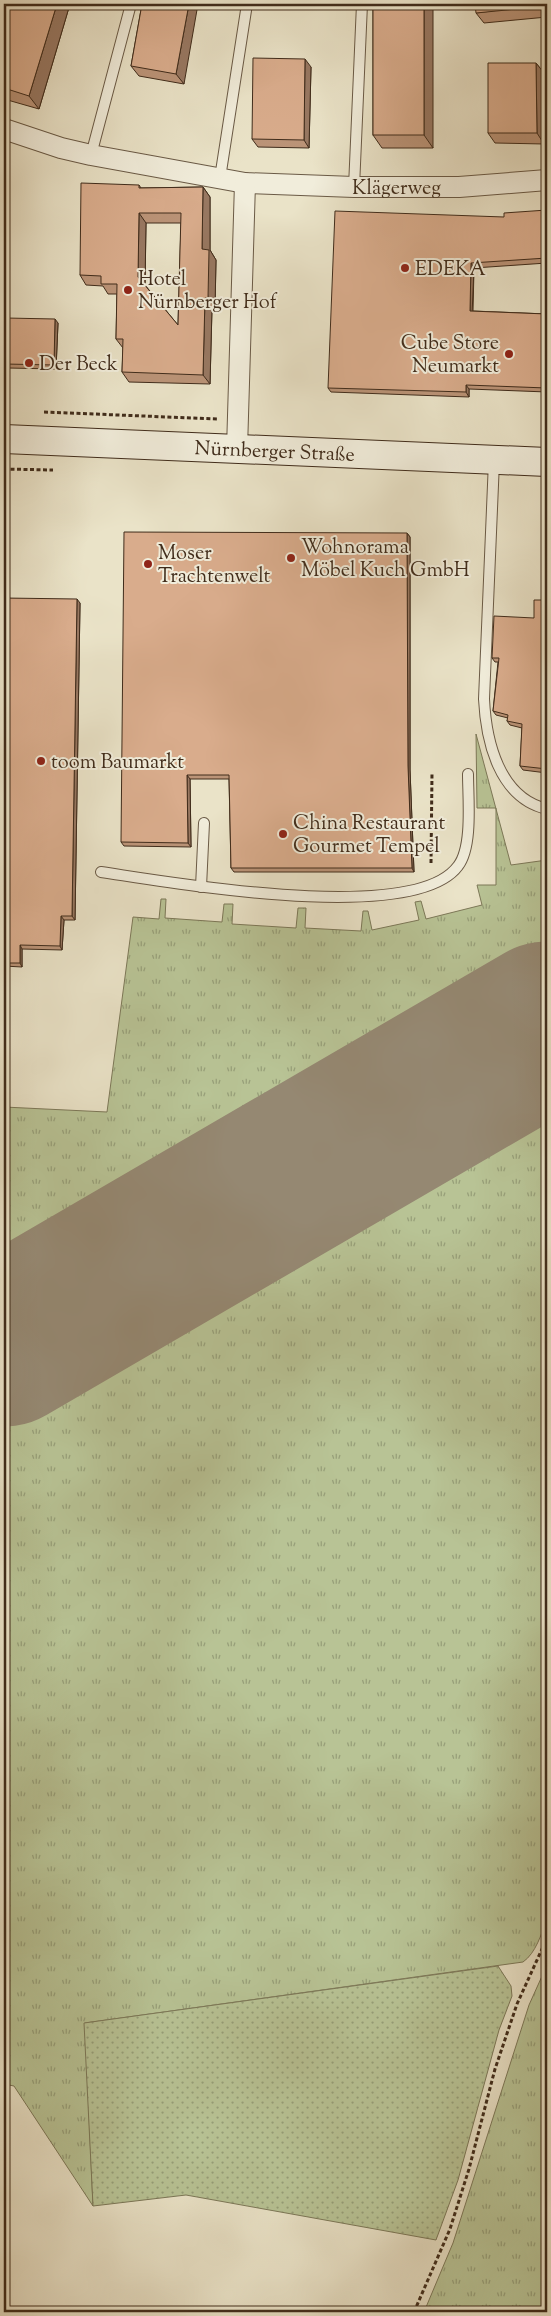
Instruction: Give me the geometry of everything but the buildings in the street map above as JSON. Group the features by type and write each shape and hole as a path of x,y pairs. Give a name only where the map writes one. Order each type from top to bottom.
{"main road":[{"name":"Nürnberger Straße","path":"4,439 547,462"}],"street":[{"name":"Klägerweg","path":"4,129 60,148 91,155 245,182 354,187 459,187 547,180"},
{"path":"237,449 245,182"}],"lane":[{"path":"91,155 131,4"},
{"path":"220,178 247,4"},
{"path":"354,187 362,4"},
{"path":"494,460 484,699 486,726 500,770 513,788 526,800 547,809"},
{"path":"101,872 201,887 309,897 378,896 431,886 443,881 459,866 465,851 468,829 468,774"},
{"path":"201,887 204,823"}],"path":[{"path":"431,886 432,773"},
{"path":"414,2312 450,2229 469,2169 495,2069 517,2004 547,1938"}],"green space":[{"path":"476,734 496,808 477,808"},
{"path":"496,809 511,865 547,860 547,1002 4,1319 4,1107 107,1112 133,917 159,919 161,899 166,899 165,918 222,922 224,904 233,904 232,924 296,928 298,908 306,908 305,928 361,931 363,911 368,911 372,930 419,920 415,902 421,901 426,919 482,905 477,885 496,885"},
{"path":"547,1049 547,1920 535,1948 523,1962 85,2023 93,2206 14,2086 4,2084 4,1366"},
{"path":"547,1965 547,2312 424,2312 453,2243 529,2005"},
{"path":"498,1966 511,1986 512,1996 499,2030 458,2180 436,2240 186,2195 93,2206 84,2023"}],"runway":[{"path":"4,1342 547,1026"}],"place":[{"name":"EDEKA","path":"405,268"},
{"name":"Hotel Nürnberger Hof","path":"128,290"},
{"name":"Cube Store Neumarkt","path":"509,354"},
{"name":"Der Beck","path":"29,363"},
{"name":"Wohnorama Möbel Kuch GmbH","path":"291,558"},
{"name":"Moser Trachtenwelt","path":"148,564"},
{"name":"toom Baumarkt","path":"41,761"},
{"name":"China Restaurant Gourmet Tempel","path":"283,834"}]}
